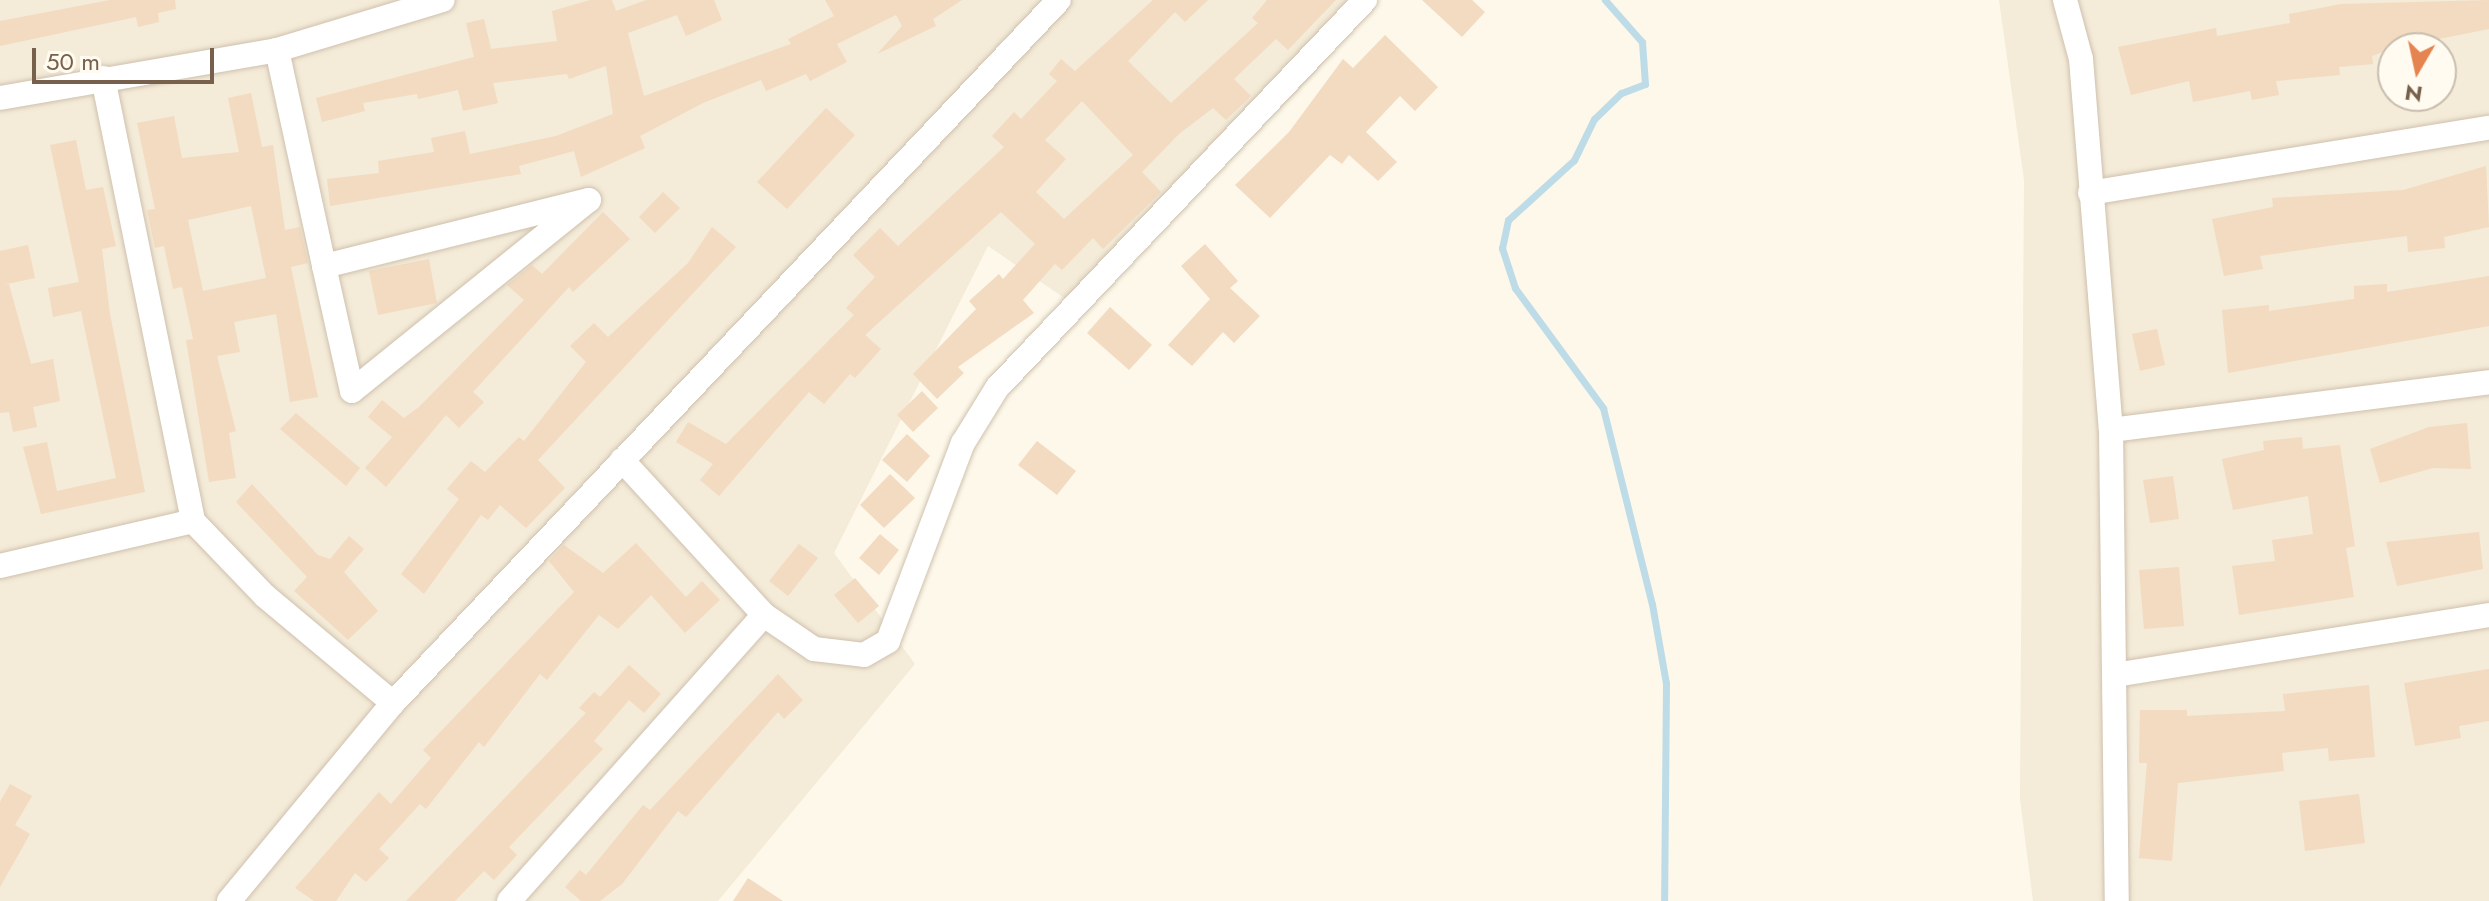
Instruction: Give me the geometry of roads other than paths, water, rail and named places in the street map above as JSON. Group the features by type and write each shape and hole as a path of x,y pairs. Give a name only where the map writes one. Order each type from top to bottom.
{"street":[{"path":"0,98 277,50 443,0"},
{"path":"229,901 393,703 1059,0"},
{"path":"622,460 764,615 814,649 864,655 888,641 963,443 997,388 1365,0"},
{"path":"2065,0 2081,59 2111,430 2117,901"},
{"path":"277,50 324,266 352,391 589,200 324,266"},
{"path":"103,78 193,521 265,596 393,703"},
{"path":"2090,193 2489,128"},
{"path":"2111,430 2489,382"},
{"path":"0,564 193,521"},
{"path":"509,901 764,615"},
{"path":"2115,675 2489,615"}],"waterway":[{"path":"1605,0 1642,42 1645,84 1621,93 1594,119 1574,160 1508,220 1502,248 1515,288 1603,408 1652,604 1666,683 1664,901"}]}
